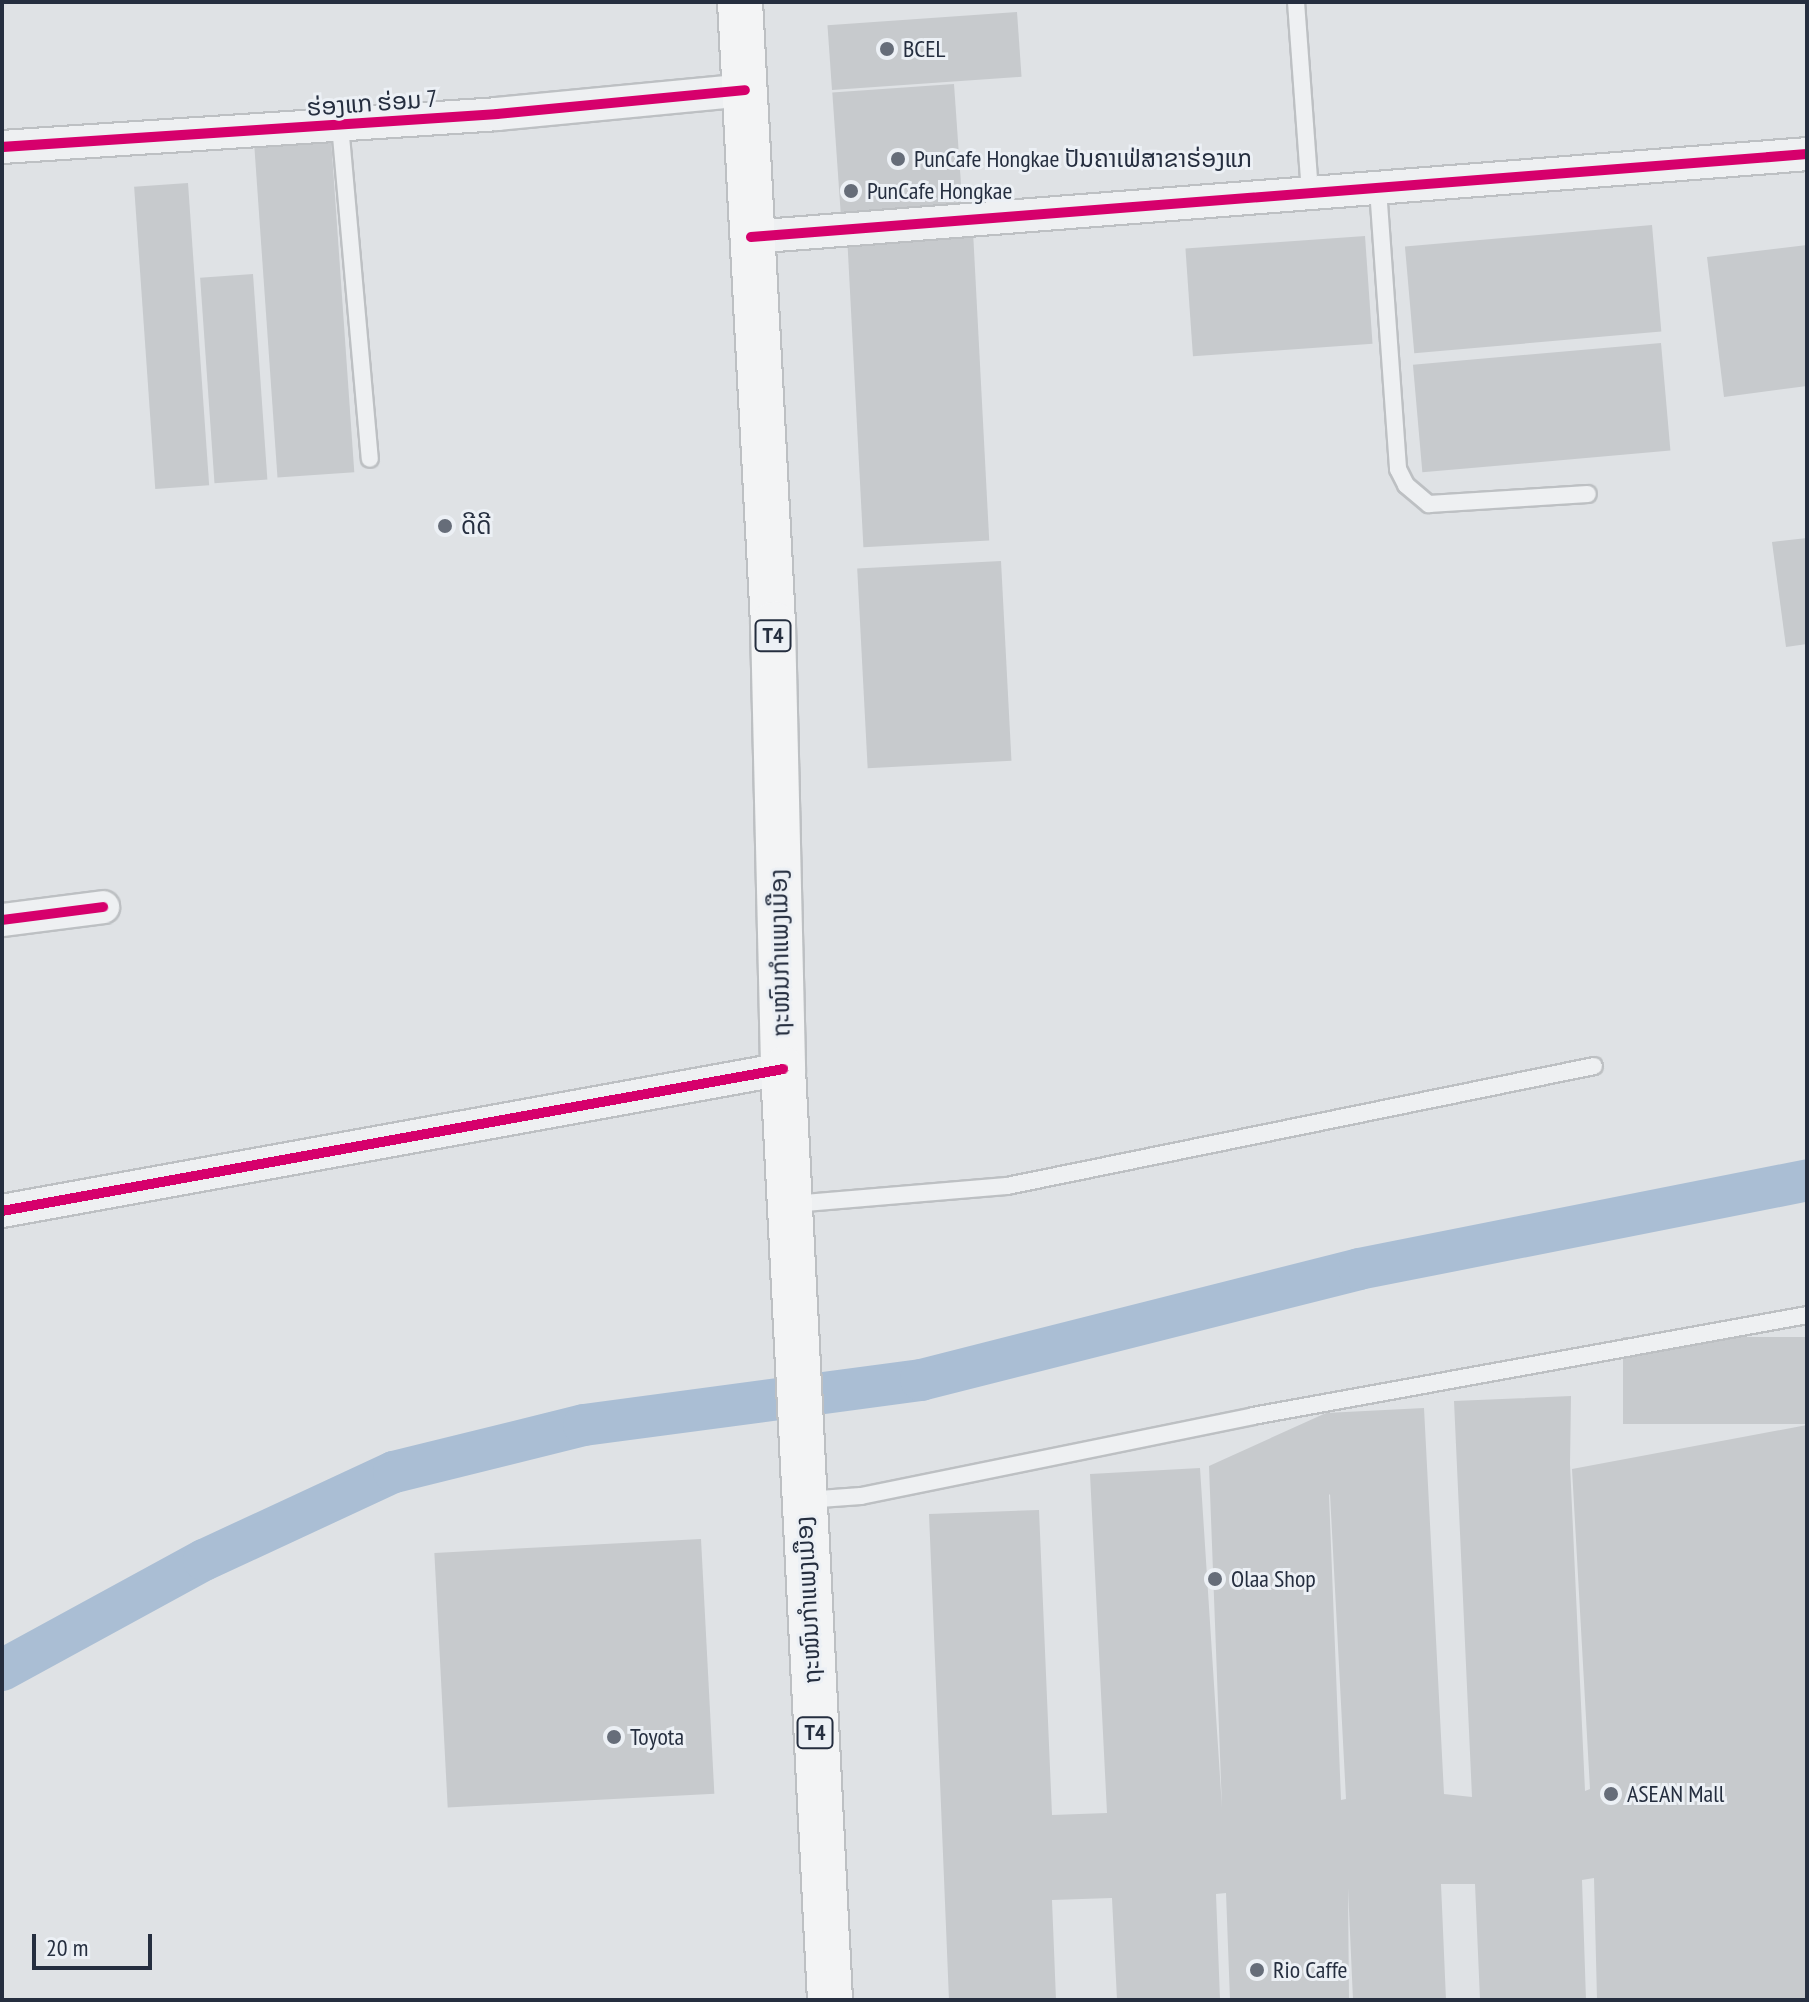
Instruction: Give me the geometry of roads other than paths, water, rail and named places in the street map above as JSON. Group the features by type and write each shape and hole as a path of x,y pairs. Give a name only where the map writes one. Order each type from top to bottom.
{"main road":[{"name":"ຖະໜົນກຳແພງເມືອງ","path":"740,2 773,624 783,1069 830,2000"}],"street":[{"name":"ຮ່ອງແກ ຮ່ອມ 7","path":"2,147 340,125 745,90"},
{"path":"751,237 1807,154"},
{"path":"2,920 103,907"},
{"path":"2,1211 783,1069"}],"lane":[{"path":"1296,2 1310,194"},
{"path":"340,125 370,459"},
{"path":"1378,189 1398,469 1406,485 1429,504 1588,494"},
{"path":"790,1204 1007,1186 1594,1066"},
{"path":"802,1483 861,1496 1253,1416 1807,1315"}],"waterway":[{"path":"2,1670 204,1560 394,1472 584,1425 921,1380 1359,1269 1807,1180"}],"place":[{"name":"BCEL","path":"887,49"},
{"name":"PunCafe Hongkae ປັນຄາເຟ່ສາຂາຮ່ອງແກ","path":"898,159"},
{"name":"PunCafe Hongkae","path":"851,191"},
{"name":"ດີດີ","path":"445,526"},
{"name":"Olaa Shop","path":"1215,1579"},
{"name":"Toyota","path":"614,1737"},
{"name":"ASEAN Mall","path":"1611,1794"},
{"name":"Rio Caffe","path":"1257,1970"}]}
